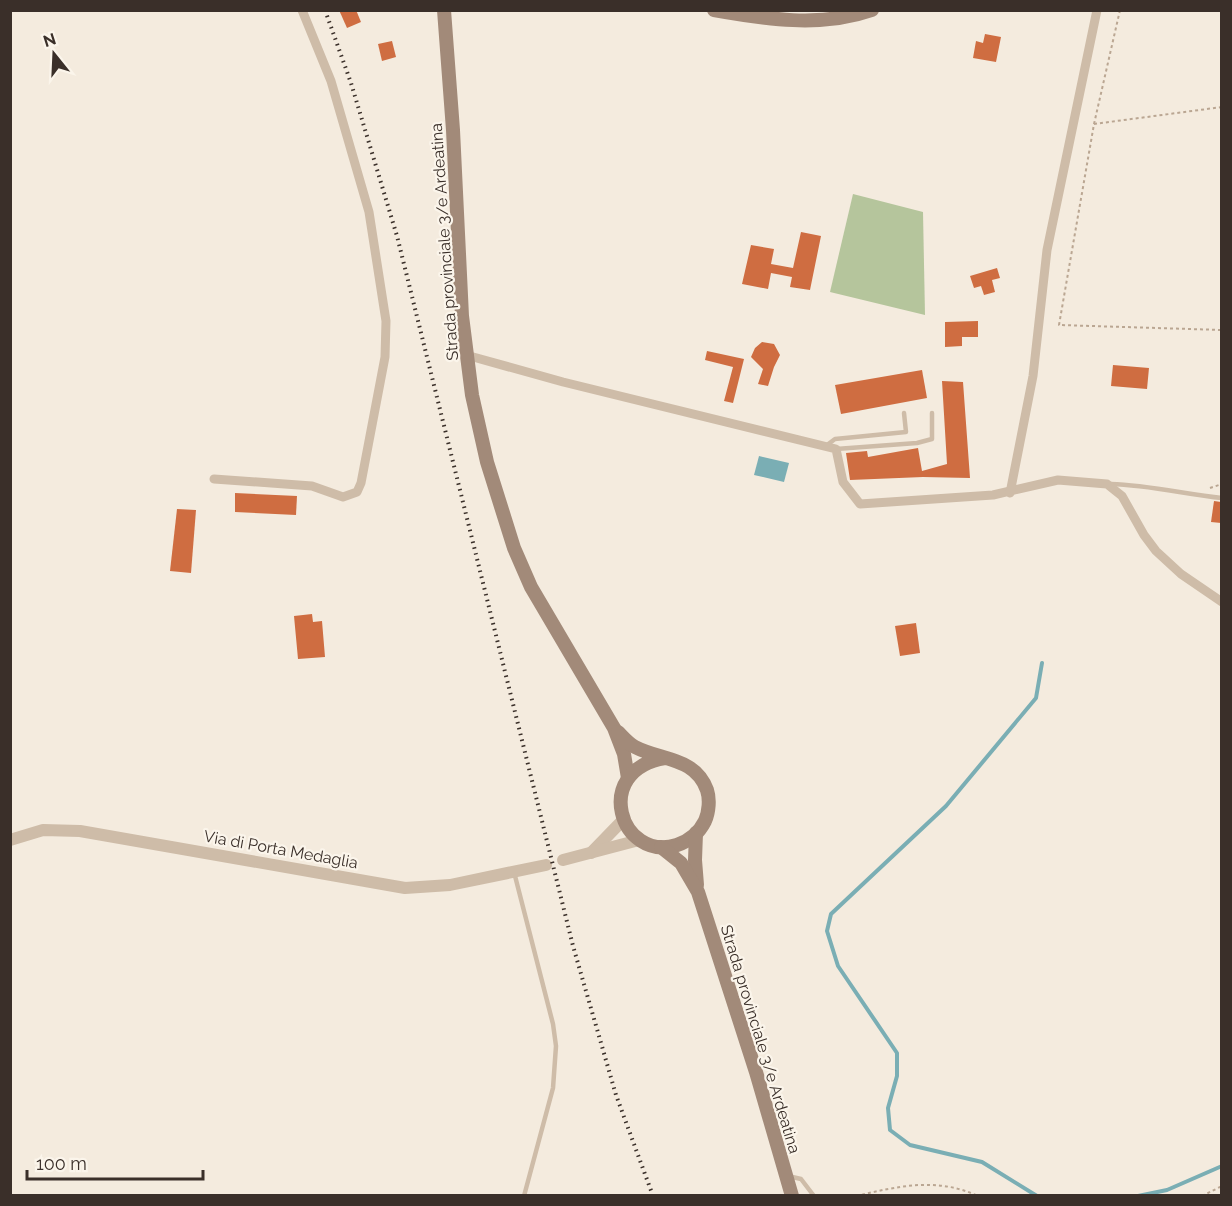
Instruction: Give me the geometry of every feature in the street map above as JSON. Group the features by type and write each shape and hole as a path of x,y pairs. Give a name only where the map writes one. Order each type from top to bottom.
{"main road":[{"name":"Strada provinciale 3/e Ardeatina","path":"444,10 453,130 462,316 472,395 487,462 514,548 542,608 614,728 624,754 628,778 622,791 620,805 624,819"},
{"path":"714,10 798,21 833,18 872,10"},
{"name":"Strada provinciale 3/e Ardeatina","path":"614,728 634,747 680,761 693,768 702,779 708,793 709,807 705,821 696,833 695,860 698,892 756,1072 792,1196"},
{"path":"628,778 638,767 666,758"},
{"path":"624,819 639,840"},
{"path":"661,847 674,846 686,841 696,833"},
{"name":"Strada provinciale 3/e Ardeatina","path":"639,840 661,847 681,863 698,892"}],"street":[{"path":"214,479 312,486 343,497 357,492 361,483 386,357 386,321 369,212 331,81 302,10"},
{"path":"1010,492 1033,376 1047,250 1097,10"},
{"path":"466,356 836,450 843,482 860,504 1010,492 1034,484 1058,480 1107,484 1122,496 1144,536 1156,551 1181,574 1221,602"},
{"path":"590,854 624,819"},
{"name":"Via di Porta Medaglia","path":"10,840 43,830 80,831 405,888 450,885 546,865"},
{"path":"563,860 639,840"}],"lane":[{"path":"824,447 835,439 906,432 904,413"},
{"path":"836,450 916,443 932,439 932,413"},
{"path":"1107,484 1132,485 1221,498"},
{"path":"514,872 553,1024 556,1046 553,1088 524,1196"},
{"path":"786,1175 801,1179 814,1196"}],"path":[{"path":"1120,10 1094,124 1059,325 1221,330"},
{"path":"1094,124 1221,107"},
{"path":"856,1196 906,1185 926,1184 959,1188 978,1196"},
{"path":"1202,1196 1221,1186"}],"green space":[{"path":"853,194 923,212 925,315 830,292"}],"water":[{"path":"759,456 789,463 784,482 754,475"}],"building":[{"path":"339,10 356,10 361,22 347,28"},
{"path":"985,34 1001,37 996,62 973,58 976,41 983,43"},
{"path":"392,41 396,57 382,61 378,44"},
{"path":"801,232 821,236 810,290 790,287 792,277 771,273 768,289 742,284 751,245 774,249 771,264 793,268"},
{"path":"997,268 1000,278 992,280 995,292 984,295 981,286 974,288 970,276"},
{"path":"978,321 978,337 962,337 962,346 945,347 945,322"},
{"path":"762,342 774,344 780,355 768,386 758,384 763,369 751,357 755,348"},
{"path":"707,351 744,359 733,403 724,401 733,367 705,360"},
{"path":"1113,365 1149,368 1147,389 1111,386"},
{"path":"922,370 927,398 841,414 835,385"},
{"path":"942,381 963,382 970,478 850,480 846,453 867,451 868,457 918,448 922,471 947,464"},
{"path":"235,493 297,496 296,515 235,512"},
{"path":"1214,501 1221,502 1221,523 1211,522"},
{"path":"177,509 196,510 191,573 170,571"},
{"path":"312,614 313,622 322,621 325,657 298,659 294,616"},
{"path":"916,623 920,653 900,656 895,626"}],"waterway":[{"path":"1037,1196 982,1162 910,1145 890,1130 888,1108 897,1076 897,1053 838,966 827,931 831,914 946,806 1036,698 1042,663"},
{"path":"1138,1196 1167,1190 1222,1166"}],"railway":[{"path":"325,10 351,83 397,236 573,946 616,1095 653,1196"}]}
